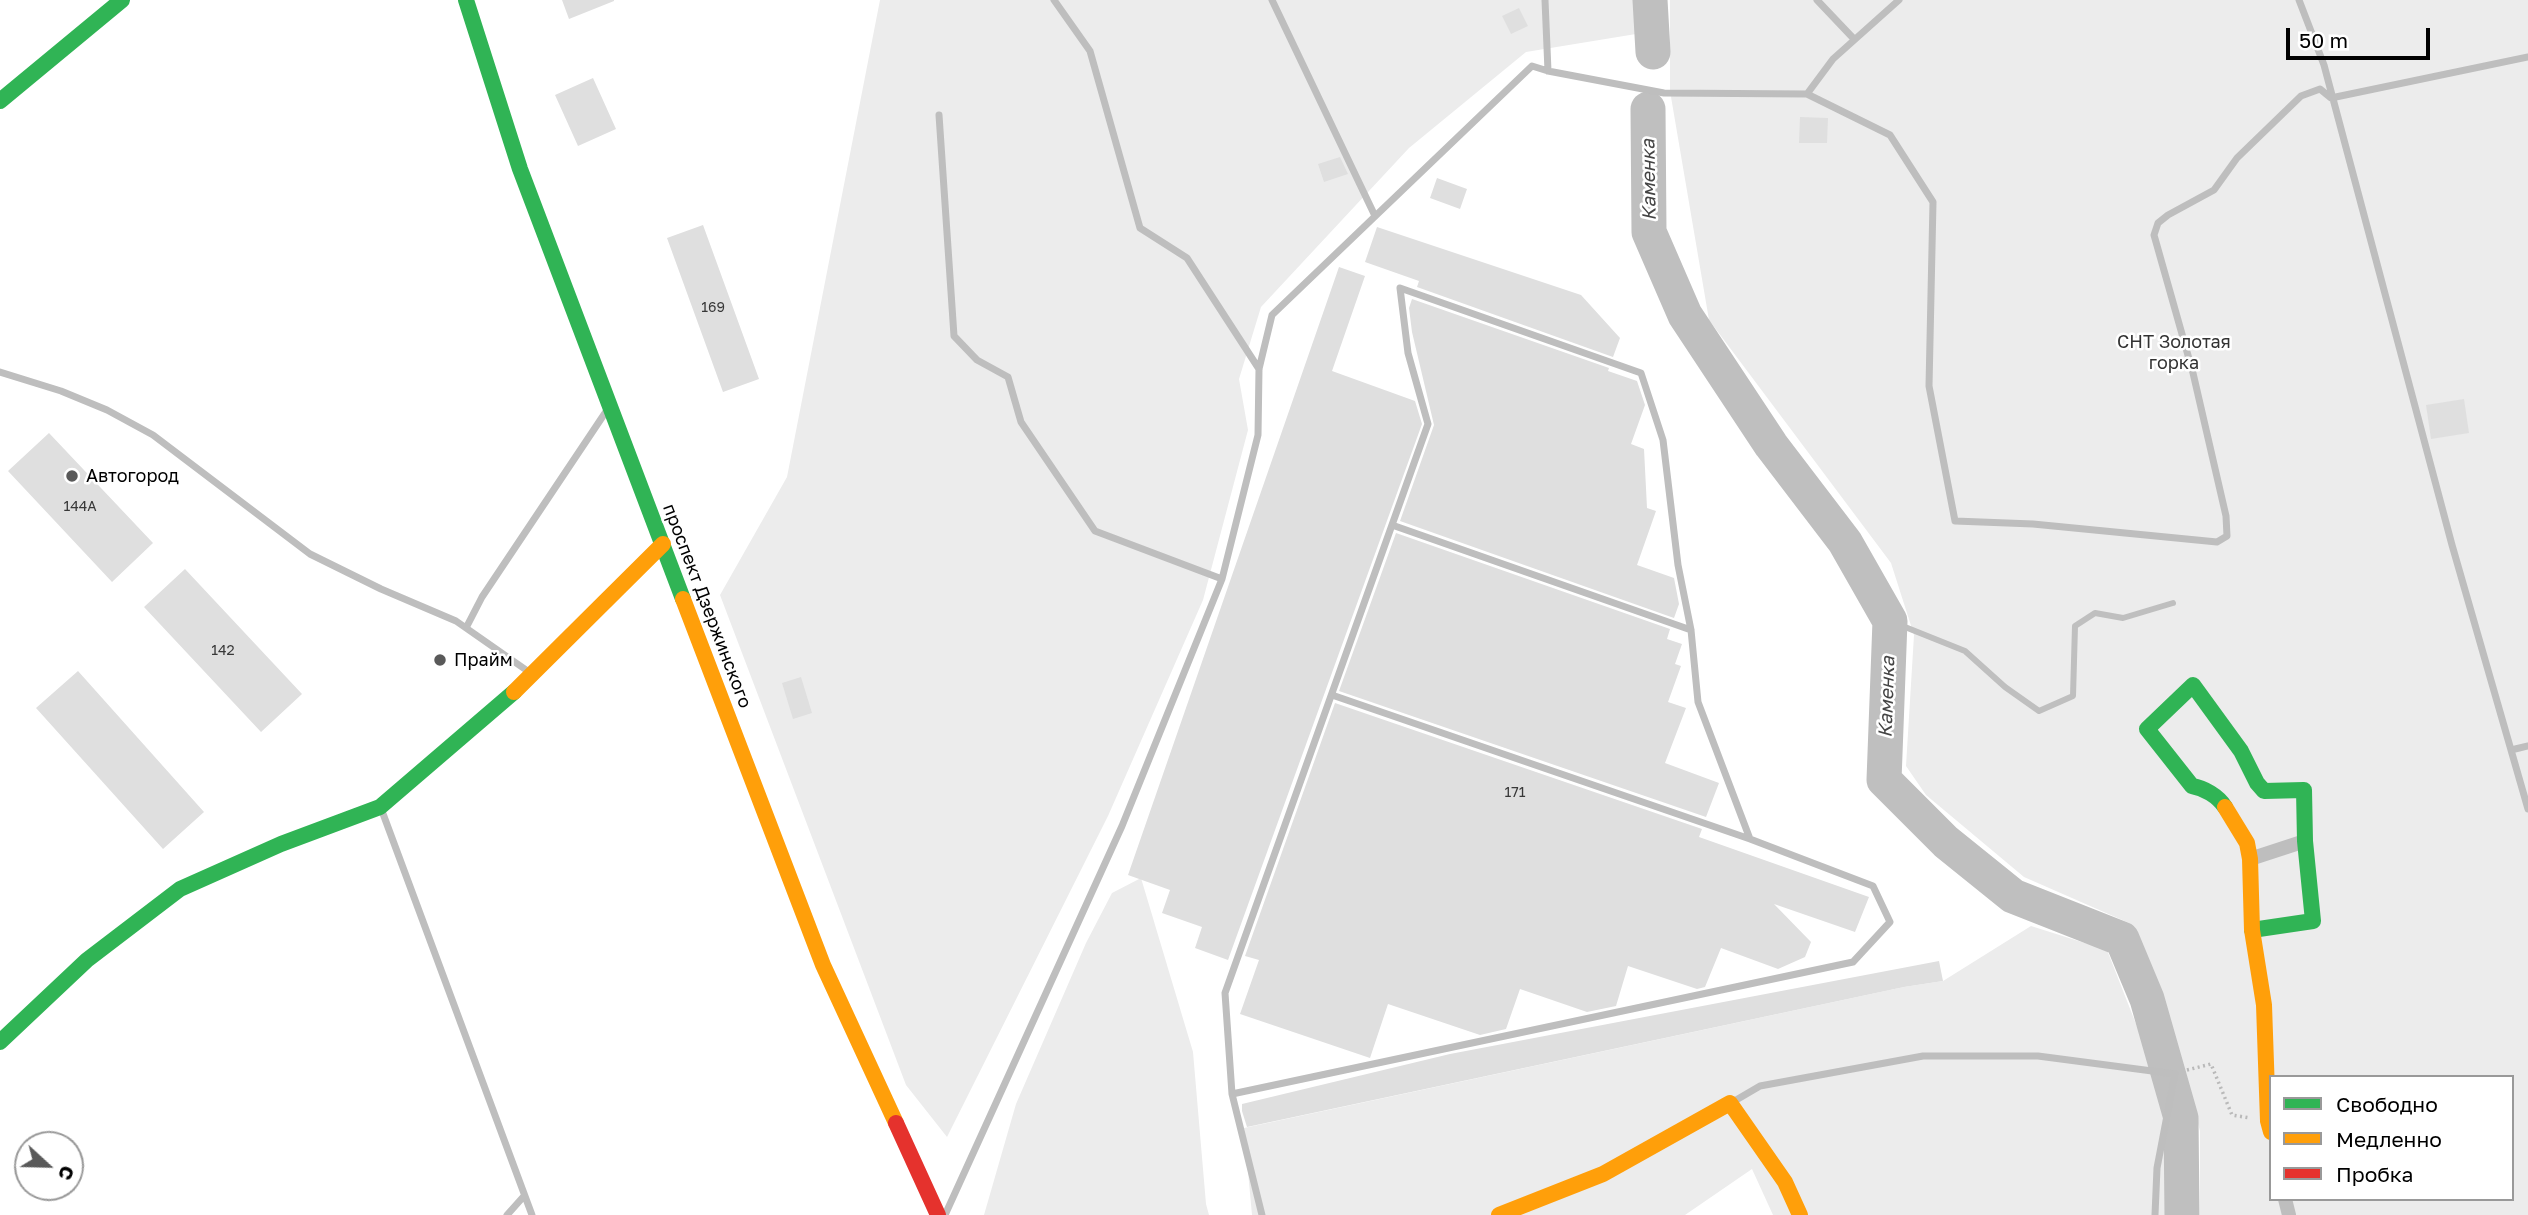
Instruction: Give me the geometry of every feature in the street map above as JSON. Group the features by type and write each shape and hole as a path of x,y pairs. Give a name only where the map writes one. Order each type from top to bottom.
{"street":[{"path":"0,101 122,0"},
{"name":"проспект Дзержинского","path":"466,0 524,181 823,965 938,1215"},
{"path":"0,1042 87,960 180,889 281,844 380,807 533,675 663,544"},
{"path":"2252,930 2313,921 2305,841 2304,790 2264,791 2241,751 2193,685 2147,729 2192,786 2202,788 2222,802 2247,843 2252,930 2264,1005 2269,1107"},
{"path":"2250,859 2305,841"},
{"path":"1499,1215 1603,1174 1730,1103 1785,1182 1800,1215"}],"lane":[{"path":"1054,0 1090,51 1140,228 1187,258 1259,369"},
{"path":"1272,0 1375,216"},
{"path":"1545,0 1548,71"},
{"path":"1817,0 1854,40"},
{"path":"1807,94 1833,59 1899,0"},
{"path":"2299,0 2324,65 2449,532 2528,809"},
{"path":"2331,98 2528,57"},
{"path":"945,1215 1122,826 1222,579 1258,435 1259,369 1272,315 1532,65 1548,71 1664,93 1807,94 1890,135 1933,202 1929,386 1955,521 2033,524 2217,542 2227,536 2226,516 2193,373 2154,235 2158,223 2168,215 2214,190 2237,158 2301,96 2320,89 2331,98"},
{"path":"939,115 954,336 977,360 1008,377 1021,422 1095,531 1222,579"},
{"path":"1262,1215 1232,1094 1225,993 1428,424 1408,353 1400,288 1641,373 1663,440 1698,702 1750,839"},
{"path":"0,372 73,396 107,410 153,435 310,554 456,621 533,675"},
{"path":"466,628 482,597 609,406"},
{"path":"1392,525 1690,631"},
{"path":"1232,1094 1853,962 1890,922 1873,886 1750,839 1332,695"},
{"path":"2511,750 2528,746"},
{"path":"380,807 532,1215"},
{"path":"1730,1103 1760,1086 1923,1056 2038,1056 2175,1074 2157,1168 2155,1215"},
{"path":"507,1215 524,1196"}],"path":[{"path":"2175,1074 2211,1064 2232,1115 2269,1127"}],"green space":[{"path":"880,0 1635,0 1636,34 1526,52 1409,148 1261,307 1239,379 1248,430 1203,600 1108,816 947,1137 906,1085 720,595 787,477"},
{"name":"СНТ Золотая горка","path":"1670,0 2528,0 2528,1215 2200,1215 2200,1131 2173,1031 2129,923 2024,877 1926,795 1906,766 1914,635 1891,563 1709,320 1670,91"},
{"path":"1141,878 1193,1052 1209,1215 984,1215 1016,1104 1086,943 1112,893"},
{"path":"2031,926 2107,950 2156,1075 2170,1146 2167,1215 1773,1215 1752,1169 1685,1215 1252,1215 1244,1128 1904,987 1943,981"}],"building":[{"path":"562,0 614,0 614,1 569,19"},
{"path":"1519,8 1528,26 1511,34 1502,16"},
{"path":"593,78 616,129 578,146 555,95"},
{"path":"1800,117 1828,118 1827,143 1799,143"},
{"path":"1340,157 1348,174 1324,182 1318,164"},
{"path":"1437,178 1467,189 1460,209 1430,198"},
{"path":"703,225 759,379 723,392 667,238"},
{"path":"1377,227 1581,295 1620,338 1613,357 1417,287 1419,281 1365,262"},
{"path":"1339,267 1365,276 1332,371 1415,401 1422,424 1228,960 1195,948 1202,927 1162,913 1170,890 1128,875"},
{"path":"1412,299 1609,368 1608,371 1637,381 1645,405 1631,444 1644,449 1647,508 1656,511 1637,565 1674,578 1679,604 1674,618 1400,521 1434,425 1412,332 1409,308"},
{"path":"2464,399 2469,433 2431,439 2426,405"},
{"path":"49,433 153,543 112,582 8,471"},
{"path":"1396,533 1670,629 1667,639 1682,644 1675,664 1681,666 1668,702 1686,708 1665,763 1719,783 1706,817 1339,691"},
{"path":"185,569 302,694 261,732 144,607"},
{"path":"78,671 204,812 163,849 36,708"},
{"path":"801,677 812,713 793,719 782,683"},
{"path":"1335,703 1702,829 1699,837 1869,897 1855,932 1774,904 1811,942 1805,957 1778,969 1721,948 1705,987 1697,989 1628,966 1616,1006 1587,1012 1520,989 1506,1029 1480,1035 1388,1004 1370,1058 1240,1014 1259,960 1245,956"},
{"path":"1939,961 1943,981 1904,987 1247,1127 1242,1111 1242,1104 1450,1054"}],"waterway":[{"name":"Каменка","path":"1650,0 1653,52"},
{"name":"Каменка","path":"1648,109 1649,232 1685,315 1771,445 1845,542 1890,621 1884,780 1946,842 2013,896 2122,939 2147,999 2181,1118 2182,1215"},
{"path":"1890,621 1965,651 2005,687 2039,711 2073,696 2075,626 2095,613 2123,618 2173,603"}],"traffic: fast":[{"path":"0,101 122,0"},
{"path":"466,0 520,169 683,599"},
{"path":"2225,807 2210,793 2192,786 2147,729 2193,685 2241,751 2264,791 2304,790 2305,841 2313,921 2252,930"},
{"path":"0,1042 87,960 180,889 281,844 380,807 514,692"}],"traffic: slow":[{"path":"514,692 663,544"},
{"path":"683,599 823,965 896,1123"},
{"path":"2225,807 2247,843 2250,859 2252,930 2264,1005 2269,1125"},
{"path":"1499,1215 1603,1174 1730,1103 1785,1182 1800,1215"}],"traffic: jam":[{"path":"896,1123 938,1215"}],"place":[{"name":"Автогород","path":"72,476"},
{"name":"Прайм","path":"440,660"}]}
